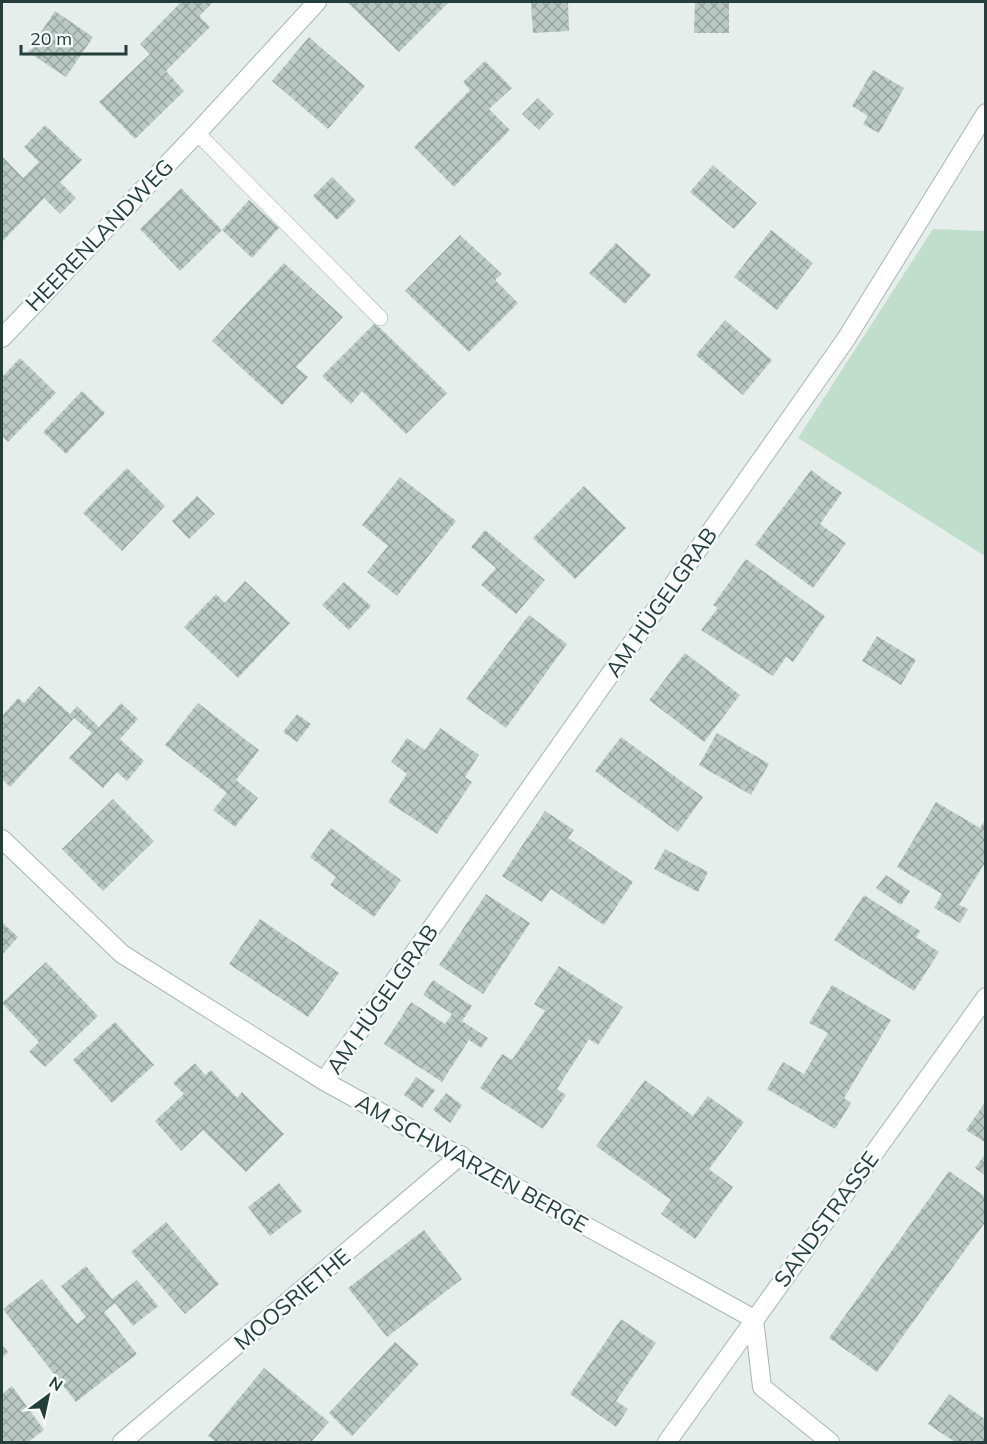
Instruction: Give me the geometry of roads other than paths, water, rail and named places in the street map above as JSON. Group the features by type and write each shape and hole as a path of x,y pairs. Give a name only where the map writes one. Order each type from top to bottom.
{"street":[{"name":"HEERENLANDWEG","path":"2,338 198,133 317,2"},
{"name":"AM HÜGELGRAB","path":"324,1081 846,339 986,113"},
{"name":"AM SCHWARZEN BERGE","path":"2,840 122,954 324,1081 754,1319"},
{"name":"SANDSTRASSE","path":"667,1443 986,997"},
{"name":"MOOSRIETHE","path":"123,1443 461,1155"},
{"path":"754,1319 762,1387 830,1443"}],"lane":[{"path":"198,133 380,318"}]}
